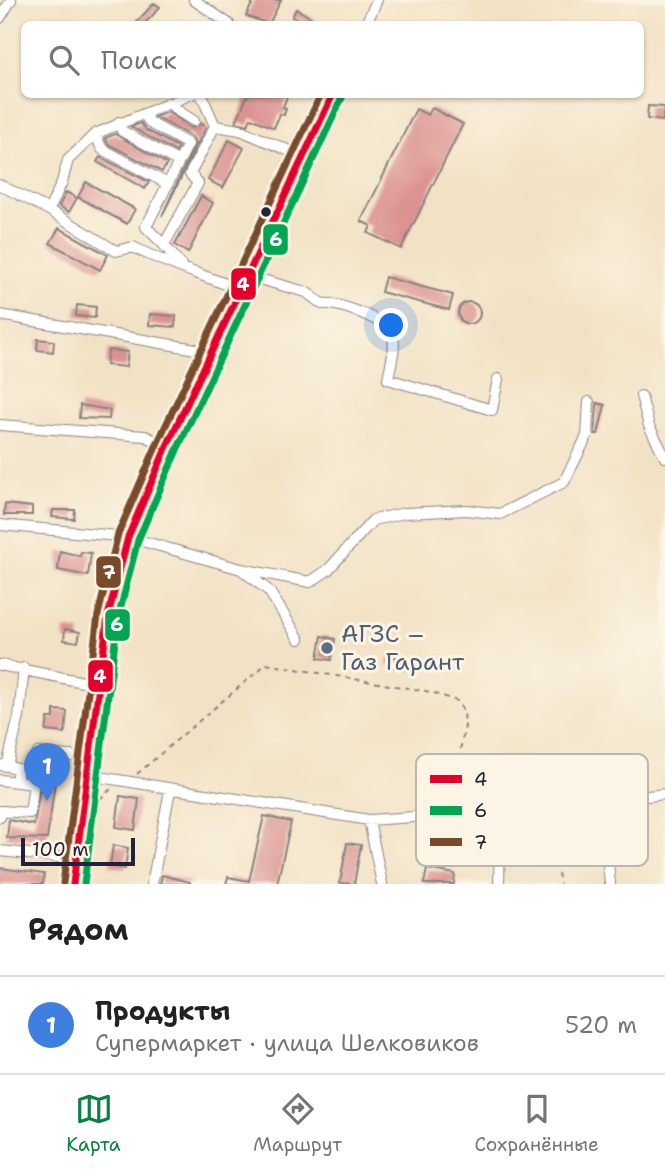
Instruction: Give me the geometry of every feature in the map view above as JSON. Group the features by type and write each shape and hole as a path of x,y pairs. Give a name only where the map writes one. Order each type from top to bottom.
{"street":[{"path":"0,18 11,0"},
{"path":"194,0 225,21"},
{"path":"367,21 377,0"},
{"path":"49,210 62,182 68,160 94,134 183,98"},
{"path":"203,98 215,126"},
{"path":"74,884 86,811 87,775 108,616 128,537 167,446 330,98"},
{"path":"171,103 175,109 194,121"},
{"path":"136,248 188,144 150,123 144,114"},
{"path":"119,122 122,131 179,162"},
{"path":"215,126 240,130 304,157"},
{"path":"164,245 198,183 190,174 215,126"},
{"path":"94,134 102,149 168,184"},
{"path":"0,185 49,210 116,251 136,248 167,265 181,265 241,290"},
{"path":"146,227 181,265"},
{"path":"248,276 306,292 322,304 336,303 385,325 394,340 388,379 492,410 498,379"},
{"path":"0,315 213,352"},
{"path":"641,396 649,426 665,457"},
{"path":"0,525 128,537 241,569 310,582 328,570 373,520 405,513 467,510 500,514 565,482 587,436 589,402"},
{"path":"0,425 145,436 167,446"},
{"path":"241,569 269,591 299,639"},
{"path":"0,665 98,685"},
{"path":"16,782 18,769 4,766 19,717 24,668"},
{"path":"0,817 1,811 30,813 38,753 89,758"},
{"path":"87,775 369,820 416,818"},
{"path":"0,780 34,785"},
{"path":"152,884 170,790"},
{"path":"369,820 382,884"},
{"path":"0,851 77,859"},
{"path":"499,866 499,884"},
{"path":"608,866 610,884"}],"path":[{"path":"86,811 112,789 127,782 267,664 431,692 457,701 464,712 465,726 459,754"},
{"path":"557,866 560,884"}],"building":[{"path":"254,0 281,0 270,21 246,16"},
{"path":"154,3 160,7 147,21 138,21"},
{"path":"296,9 314,19 303,21 292,17"},
{"path":"246,98 286,98 283,107 286,109 284,115 280,114 274,128 251,118 248,125 236,122"},
{"path":"648,106 664,107 663,121 647,119"},
{"path":"432,108 463,124 401,249 368,233 371,226 361,221 416,109 428,115"},
{"path":"168,112 191,128 201,124 206,127 162,216 195,144 192,137 155,117"},
{"path":"141,123 146,130 178,147 176,152 131,127"},
{"path":"115,134 167,164 162,172 108,144 105,138"},
{"path":"229,140 244,148 223,188 208,180"},
{"path":"100,157 149,182 145,189 97,162"},
{"path":"86,182 135,209 127,224 78,197"},
{"path":"66,192 77,198 69,212 59,206"},
{"path":"201,196 213,203 188,253 175,245"},
{"path":"59,228 108,255 100,270 50,243"},
{"path":"385,277 453,295 449,310 381,292"},
{"path":"469,302 479,309 480,313 473,323 469,324 459,317 458,313 465,303"},
{"path":"77,305 96,307 95,318 76,316"},
{"path":"150,314 176,316 175,327 149,325"},
{"path":"38,339 54,341 53,352 37,350"},
{"path":"108,350 128,352 126,367 106,365"},
{"path":"597,403 605,405 598,434 595,434"},
{"path":"80,405 110,410 109,419 79,418"},
{"path":"5,504 32,507 32,515 4,515"},
{"path":"53,510 75,510 74,519 52,517"},
{"path":"60,551 80,556 81,552 91,553 88,576 58,570"},
{"path":"65,629 80,632 78,642 64,640"},
{"path":"322,636 335,639 331,660 318,658"},
{"path":"389,656 409,660 407,670 387,665"},
{"path":"54,710 67,711 65,733 46,731 48,718 54,718"},
{"path":"44,767 57,769 47,839 7,838 9,820 34,825"},
{"path":"120,796 139,799 135,830 116,827"},
{"path":"264,816 291,822 277,884 226,884 228,877 249,881"},
{"path":"347,843 361,845 354,884 340,883"},
{"path":"113,845 128,848 125,869 110,866"},
{"path":"0,868 44,874 43,884 0,884"},
{"path":"427,869 455,874 454,884 424,884"},
{"path":"162,875 190,882 190,884 160,884"}],"transit line":[{"name":"7","path":"63,883 98,615 118,534 158,442 319,98"},
{"name":"4","path":"73,884 108,616 128,537 167,446 331,98"},
{"name":"6","path":"84,884 118,618 138,540 177,450 342,98"}],"place":[{"name":"АГЗС – Газ Гарант","path":"327,648"},
{"name":"Продукты","path":"47,801"}]}
